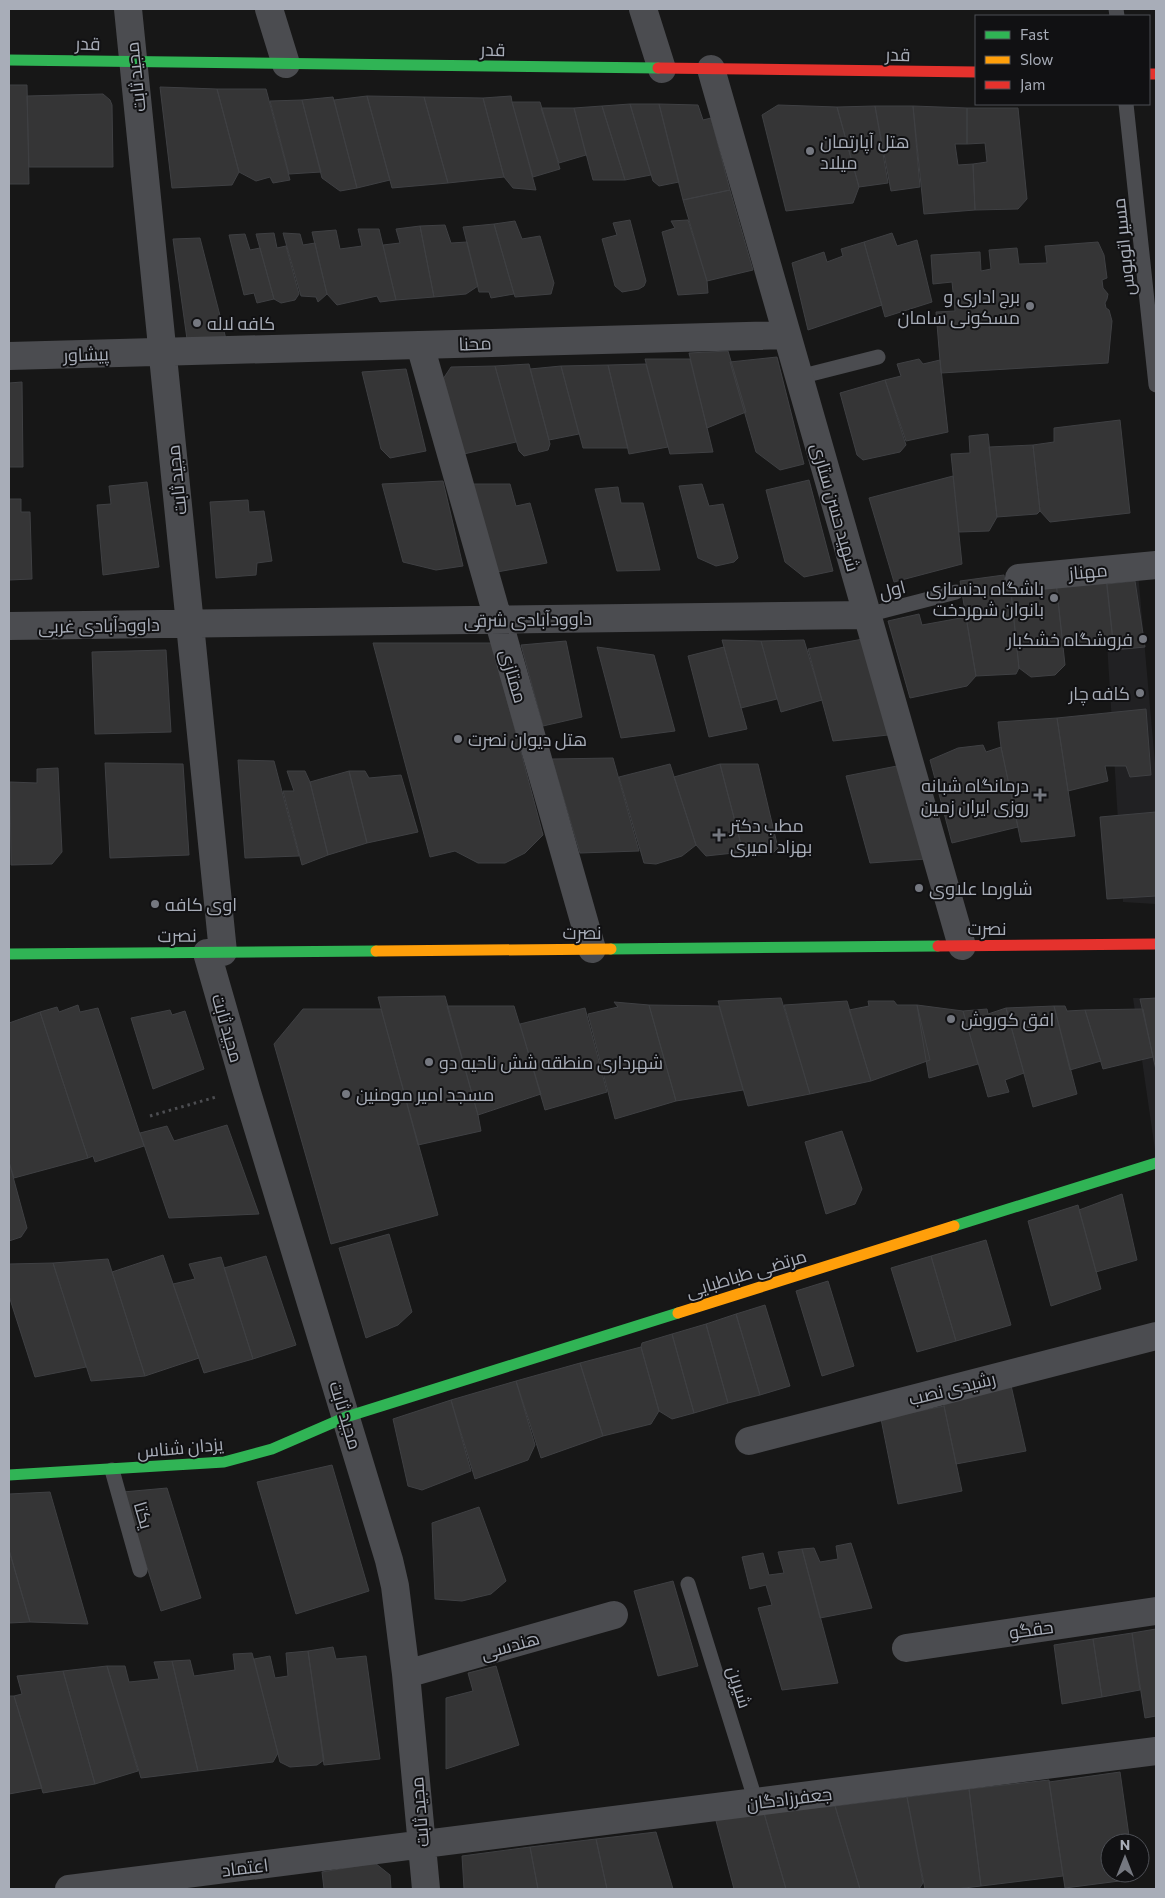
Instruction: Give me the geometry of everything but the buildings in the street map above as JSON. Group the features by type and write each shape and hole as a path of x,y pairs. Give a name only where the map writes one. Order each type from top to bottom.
{"street":[{"name":"مجید ثابت","path":"128,9 190,624 215,952 246,1088 389,1560 395,1586 406,1674 426,1889"},
{"path":"270,9 286,64"},
{"path":"643,9 662,69"},
{"name":"قدر","path":"9,60 975,72"},
{"name":"شهید حسن ستاری","path":"710,69 962,946"},
{"name":"محنا","path":"163,352 787,335"},
{"name":"ممتازی","path":"420,345 592,949"},
{"name":"پیشاور","path":"9,356 163,352"},
{"name":"مهناز","path":"1019,578 1156,565"},
{"name":"داوودآبادی شرقی","path":"190,624 867,615"},
{"name":"داوودآبادی غربی","path":"9,626 190,624"},
{"name":"نصرت","path":"9,954 1156,944"},
{"name":"مرتضی طباطبایی","path":"346,1417 1156,1163"},
{"name":"رشیدی نصب","path":"749,1440 1156,1336"},
{"name":"یزدان شناس","path":"9,1475 224,1462 250,1457 289,1444 346,1417"},
{"name":"حقگو","path":"906,1648 1156,1611"},
{"name":"هندسی","path":"406,1674 614,1615"},
{"name":"جعفرزادگان","path":"422,1844 1156,1751"},
{"name":"اعتماد","path":"69,1889 422,1844"}],"lane":[{"name":"مسیر اتوبوس","path":"1126,105 1156,385"},
{"path":"799,378 878,357"},
{"name":"اول","path":"867,615 956,592"},
{"name":"یکتا","path":"112,1470 140,1570"},
{"name":"شیرین","path":"688,1584 756,1802"}],"path":[{"path":"150,1116 246,1088"}],"shaded area":[{"path":"1137,561 1156,774 1156,904 1123,902 1102,562"},
{"path":"1133,998 1156,998 1156,1157"}],"traffic: fast":[{"path":"9,60 658,68"},
{"path":"611,949 938,946"},
{"path":"9,954 376,951"},
{"path":"954,1226 1156,1163"},
{"path":"9,1475 224,1462 272,1449 346,1417 678,1313"}],"traffic: slow":[{"path":"376,951 611,949"},
{"path":"678,1313 954,1226"}],"traffic: jam":[{"path":"658,68 975,72"},
{"path":"1150,74 1156,74"},
{"path":"938,946 1156,944"}],"place":[{"name":"هتل آپارتمان میلاد","path":"810,151"},
{"name":"برج اداری و مسکونی سامان","path":"1030,306"},
{"name":"کافه لاله","path":"197,323"},
{"name":"باشگاه بدنسازی بانوان شهردخت","path":"1054,598"},
{"name":"فروشگاه خشکبار","path":"1143,639"},
{"name":"کافه چار","path":"1140,693"},
{"name":"هتل دیوان نصرت","path":"458,739"},
{"name":"درمانگاه شبانه روزی ایران زمین","path":"1040,795"},
{"name":"مطب دکتر بهزاد امیری","path":"719,835"},
{"name":"شاورما علاوی","path":"919,888"},
{"name":"اوی کافه","path":"155,904"},
{"name":"افق کوروش","path":"951,1019"},
{"name":"شهرداری منطقه شش ناحیه دو","path":"429,1062"},
{"name":"مسجد امیر مومنین","path":"346,1094"}]}
